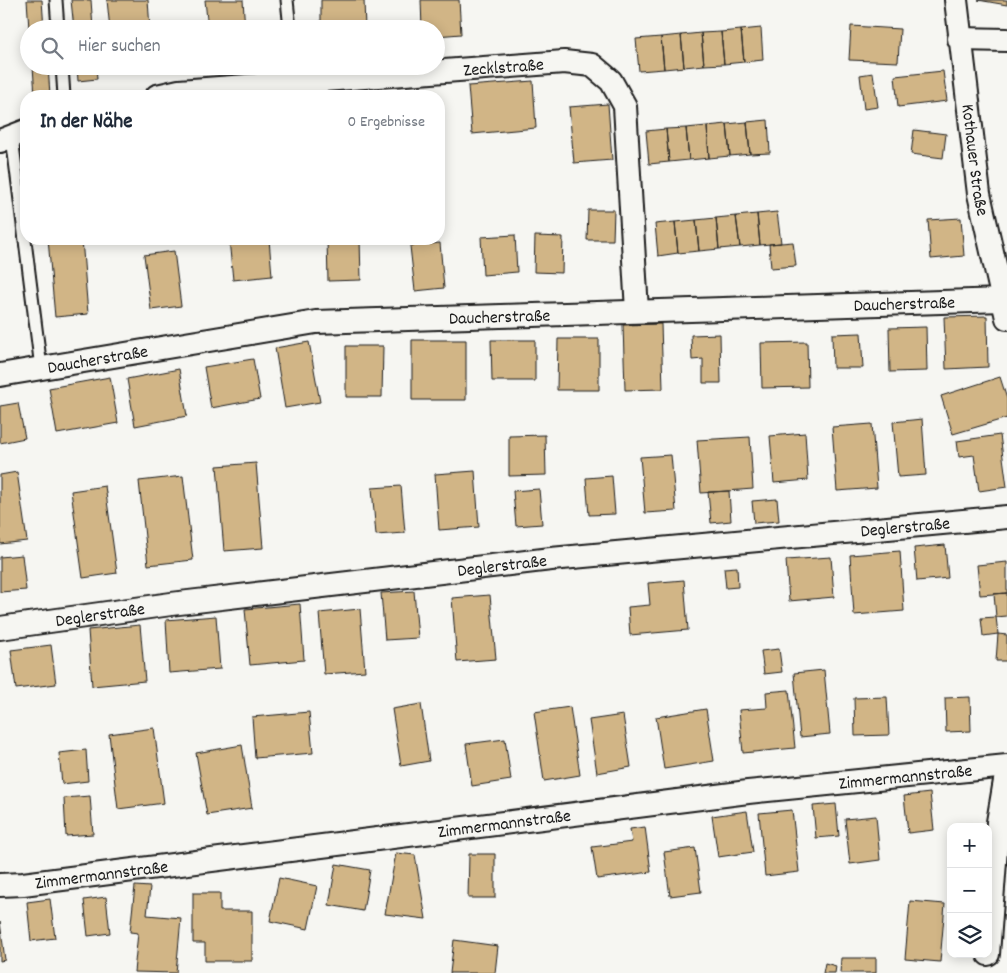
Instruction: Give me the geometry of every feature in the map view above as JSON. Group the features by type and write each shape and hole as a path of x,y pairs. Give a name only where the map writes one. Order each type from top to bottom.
{"street":[{"name":"Kothauer Straße","path":"956,0 979,194 1005,309"},
{"path":"959,38 1007,40"},
{"name":"Zecklstraße","path":"445,67 564,62 592,65 611,81 625,106 637,311"},
{"name":"Zecklstraße","path":"186,90 289,75"},
{"name":"Daucherstraße","path":"0,375 316,322 637,311 1005,309"},
{"name":"Deglerstraße","path":"0,628 181,603 551,559 1007,517"},
{"path":"991,913 998,822 1007,768"},
{"name":"Zimmermannstraße","path":"0,885 33,883 748,792 1007,768"},
{"path":"986,973 988,958"}],"lane":[{"path":"56,0 57,20"},
{"path":"287,0 289,20"},
{"path":"63,75 64,90"},
{"path":"13,136 20,194"},
{"path":"26,245 41,368"}],"building":[{"path":"27,0 42,0 43,20 28,20"},
{"path":"71,0 91,0 92,20 73,20"},
{"path":"107,0 148,0 149,20 109,20"},
{"path":"205,0 243,0 244,20 207,20"},
{"path":"321,0 364,0 365,20 321,20"},
{"path":"421,0 459,0 461,34 445,35 445,20 422,20"},
{"path":"978,0 1007,0 1007,5"},
{"path":"851,26 900,29 898,62 849,60"},
{"path":"761,28 763,60 744,62 741,30"},
{"path":"741,30 744,62 724,64 721,32"},
{"path":"721,32 724,64 704,65 701,33"},
{"path":"701,33 704,65 684,67 681,35"},
{"path":"681,35 684,67 664,69 661,37"},
{"path":"661,37 664,69 639,71 636,39"},
{"path":"943,71 947,101 898,107 895,76"},
{"path":"873,73 878,107 864,109 860,75"},
{"path":"34,75 49,75 50,90 35,90"},
{"path":"78,75 97,75 97,79 78,81"},
{"path":"533,81 536,128 472,134 468,86"},
{"path":"608,104 612,160 574,163 569,107"},
{"path":"768,120 770,153 750,154 747,122"},
{"path":"747,122 750,154 730,156 727,124"},
{"path":"727,124 730,156 709,158 707,126"},
{"path":"707,126 709,158 689,160 686,128"},
{"path":"686,128 689,160 669,162 666,129"},
{"path":"666,129 669,162 649,164 646,131"},
{"path":"914,130 946,134 943,158 911,154"},
{"path":"588,210 614,210 613,240 587,240"},
{"path":"777,212 781,243 760,245 757,214"},
{"path":"757,214 760,245 740,247 736,216"},
{"path":"736,216 740,247 719,249 716,218"},
{"path":"716,218 719,249 699,251 696,220"},
{"path":"961,218 964,256 931,259 928,220"},
{"path":"696,220 699,251 678,253 675,222"},
{"path":"675,222 678,253 658,256 655,224"},
{"path":"515,235 517,272 483,275 481,237"},
{"path":"535,236 563,237 562,273 534,272"},
{"path":"793,242 796,266 771,268 769,244"},
{"path":"49,245 82,245 88,314 55,317"},
{"path":"230,245 269,245 272,276 233,280"},
{"path":"327,245 360,245 361,280 328,281"},
{"path":"440,245 444,288 415,291 410,246"},
{"path":"174,251 181,306 151,310 144,255"},
{"path":"987,316 988,367 946,369 944,317"},
{"path":"661,324 663,389 625,390 623,325"},
{"path":"926,327 927,371 890,372 889,328"},
{"path":"861,333 863,368 833,368 832,334"},
{"path":"720,334 721,383 703,383 703,359 692,360 691,335"},
{"path":"558,339 599,339 599,390 557,390"},
{"path":"412,340 466,340 466,400 412,400"},
{"path":"491,340 535,340 535,381 492,381"},
{"path":"309,342 320,402 285,408 275,348"},
{"path":"807,342 808,387 762,388 761,343"},
{"path":"346,346 383,346 382,397 346,397"},
{"path":"253,359 260,399 211,408 204,367"},
{"path":"179,369 187,416 135,426 127,379"},
{"path":"110,377 118,423 57,434 49,388"},
{"path":"1000,377 1007,399 1007,418 953,434 941,396"},
{"path":"18,403 25,438 0,443 0,406"},
{"path":"922,419 926,475 898,477 893,422"},
{"path":"872,424 877,488 837,491 832,427"},
{"path":"805,433 808,480 774,483 770,436"},
{"path":"545,435 546,475 509,476 509,436"},
{"path":"1000,435 1007,487 979,491 974,455 959,457 957,441"},
{"path":"750,437 753,489 701,493 697,440"},
{"path":"671,455 676,511 645,513 640,457"},
{"path":"256,463 263,548 224,551 217,466"},
{"path":"475,471 479,527 439,530 435,474"},
{"path":"17,472 27,541 0,544 0,475"},
{"path":"183,476 193,560 148,565 139,481"},
{"path":"612,476 615,514 589,515 586,478"},
{"path":"105,486 117,573 83,578 71,491"},
{"path":"401,486 405,533 376,535 372,488"},
{"path":"539,489 542,524 516,526 513,491"},
{"path":"729,491 731,521 711,523 708,492"},
{"path":"777,499 779,521 754,523 752,501"},
{"path":"945,545 948,578 917,581 914,548"},
{"path":"900,551 904,611 854,615 850,555"},
{"path":"22,555 26,590 0,592 0,557"},
{"path":"831,557 834,597 789,601 786,560"},
{"path":"1007,562 1007,593 980,595 977,565"},
{"path":"737,567 738,587 726,588 724,568"},
{"path":"684,580 688,630 630,635 628,607 650,605 648,583"},
{"path":"414,591 418,638 385,640 381,593"},
{"path":"1007,593 1007,616 996,617 994,594"},
{"path":"490,595 496,659 457,662 452,598"},
{"path":"300,604 304,660 250,665 245,609"},
{"path":"360,609 365,671 324,674 319,613"},
{"path":"216,616 220,669 169,673 166,620"},
{"path":"996,617 998,634 983,636 981,618"},
{"path":"140,625 145,681 92,686 88,630"},
{"path":"998,634 1007,635 1007,661 996,661"},
{"path":"51,645 56,684 16,689 11,650"},
{"path":"779,649 782,672 764,674 761,651"},
{"path":"824,670 830,734 800,737 794,673"},
{"path":"789,690 795,748 743,753 739,710 767,708 766,692"},
{"path":"887,697 889,735 855,736 854,698"},
{"path":"970,697 971,731 946,732 945,698"},
{"path":"421,704 429,761 401,766 392,709"},
{"path":"570,707 580,775 544,781 534,712"},
{"path":"706,709 714,761 664,769 656,717"},
{"path":"309,712 313,753 255,758 252,717"},
{"path":"623,715 631,767 597,773 589,720"},
{"path":"154,728 164,803 118,809 109,734"},
{"path":"505,739 511,780 472,786 466,744"},
{"path":"242,745 252,808 207,815 196,753"},
{"path":"86,750 88,781 62,784 59,753"},
{"path":"930,793 934,830 908,833 904,796"},
{"path":"90,796 93,834 66,836 64,798"},
{"path":"836,804 839,836 816,838 813,806"},
{"path":"792,810 799,872 765,876 759,813"},
{"path":"747,811 753,852 718,857 712,816"},
{"path":"876,816 880,860 850,864 845,819"},
{"path":"645,827 651,872 597,879 592,847 632,842 630,829"},
{"path":"695,848 701,892 670,896 664,852"},
{"path":"396,853 415,855 426,919 385,914"},
{"path":"469,854 495,854 495,898 468,898"},
{"path":"336,864 370,870 363,911 329,905"},
{"path":"279,878 317,886 308,929 270,921"},
{"path":"135,886 150,887 147,915 181,918 176,973 134,972 138,933 130,932"},
{"path":"193,893 220,893 220,911 252,911 252,961 205,961 205,943 193,943"},
{"path":"106,897 110,933 88,936 84,900"},
{"path":"50,899 55,938 31,941 27,902"},
{"path":"910,901 945,904 940,962 905,959"},
{"path":"0,922 5,960 0,961"},
{"path":"454,940 498,946 495,973 450,973"},
{"path":"841,958 876,958 876,973 840,973"},
{"path":"825,963 836,966 835,973 823,973"}]}
